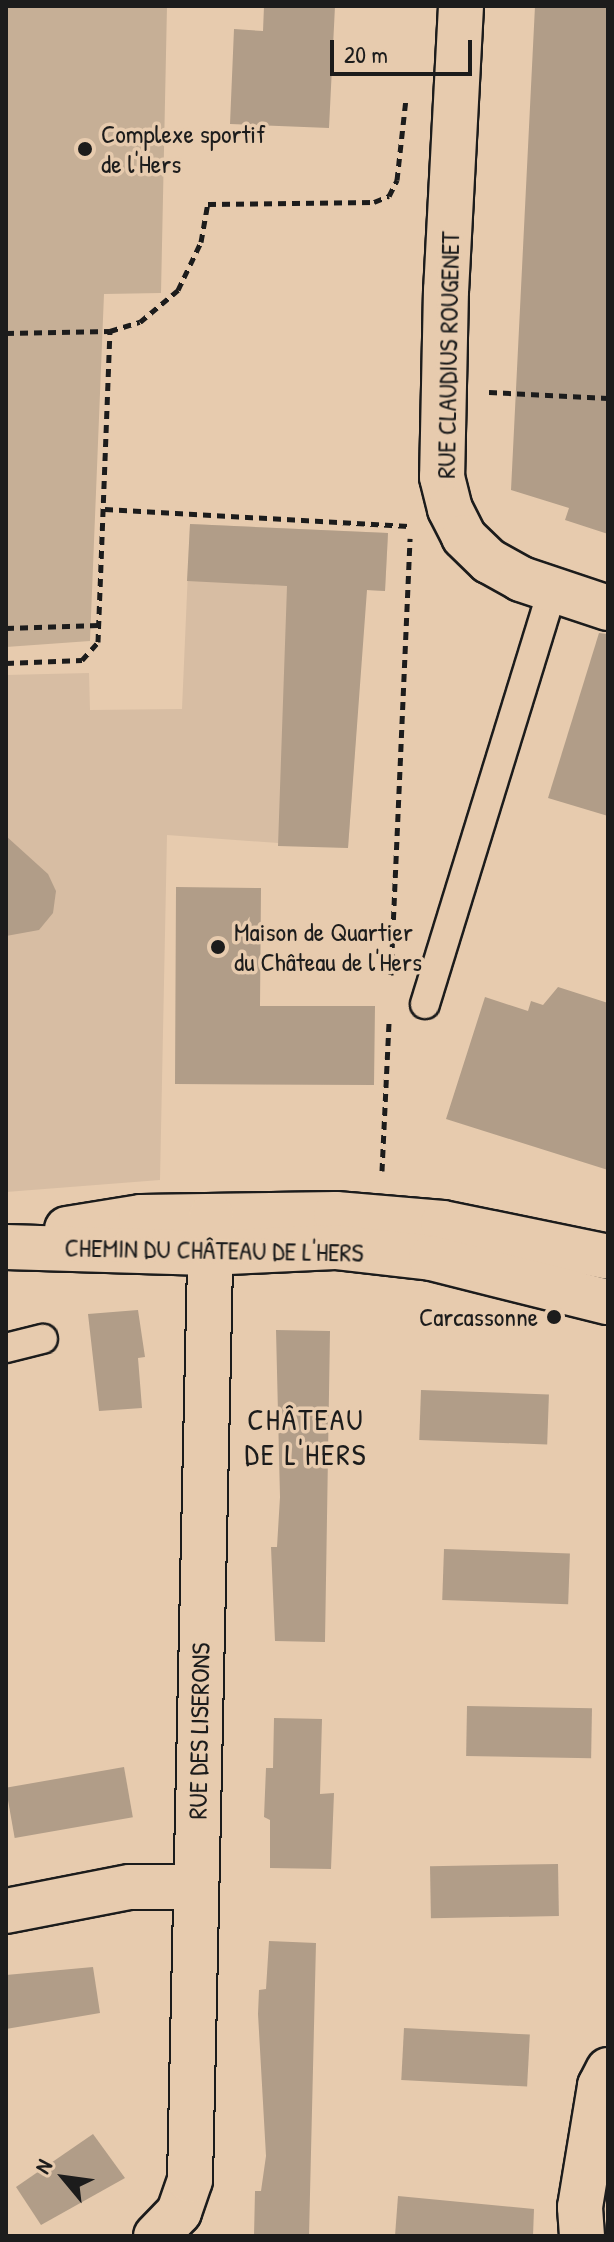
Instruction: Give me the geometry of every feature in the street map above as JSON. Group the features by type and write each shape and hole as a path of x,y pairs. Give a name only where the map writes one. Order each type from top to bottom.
{"street":[{"name":"RUE CLAUDIUS ROUGENET","path":"461,6 442,477 464,537 489,561 552,590 608,608"},
{"name":"CHEMIN DU CHÂTEAU DE L'HERS","path":"6,1247 209,1234 336,1214 443,1223 608,1257"},
{"name":"CHEMIN DU CHÂTEAU DE L'HERS","path":"6,1239 141,1217 209,1234 431,1258 608,1302"},
{"name":"RUE DES LISERONS","path":"156,2236 179,2212 190,2180 209,1234"},
{"path":"6,1911 130,1887 196,1887"},
{"path":"582,2236 580,2207 600,2086 608,2070"}],"lane":[{"path":"425,1004 552,590"},
{"path":"6,1348 43,1339"}],"path":[{"path":"6,333 110,331 140,322 178,290 201,242 208,204 374,202 389,196 397,180 407,85"},
{"path":"6,663 82,660 98,642 110,331"},
{"path":"445,391 608,398"},
{"path":"105,509 410,527"},
{"path":"391,981 410,512"},
{"path":"6,628 99,625"},
{"path":"382,1184 389,1012"}],"shaded area":[{"path":"6,6 167,6 161,293 104,294 90,641 6,647"},
{"path":"190,524 388,533 385,591 366,590 348,848 167,835 160,1180 6,1192 6,675 89,673 90,710 182,709"}],"building":[{"path":"264,6 335,6 329,128 230,124 234,29 263,31"},
{"path":"535,6 608,6 608,534 565,520 569,508 511,490"},
{"path":"190,524 388,533 385,591 367,590 348,848 278,846 287,586 187,581"},
{"path":"599,633 608,634 608,816 548,798"},
{"path":"6,836 48,874 56,891 53,913 39,930 6,936"},
{"name":"Maison de Quartier du Château de l'Hers","path":"176,887 261,888 260,1006 375,1006 374,1085 175,1084"},
{"path":"558,987 608,1003 608,1170 446,1119 485,997 528,1011 531,1001 543,1005"},
{"path":"138,1310 145,1357 138,1358 142,1408 99,1411 88,1314"},
{"path":"276,1330 330,1331 325,1642 275,1641 271,1547 277,1547 280,1497"},
{"path":"421,1390 549,1394 547,1444 419,1440"},
{"path":"444,1549 570,1553 568,1604 442,1600"},
{"path":"467,1706 592,1708 591,1758 466,1756"},
{"path":"274,1718 322,1719 320,1794 334,1793 331,1869 270,1868 270,1820 264,1817 266,1768 273,1768"},
{"path":"124,1767 133,1817 15,1838 6,1788"},
{"path":"558,1864 559,1916 431,1918 430,1866"},
{"path":"269,1941 316,1943 309,2236 254,2236 255,2191 261,2191 266,2156 258,2014 259,1990 266,1989"},
{"path":"93,1967 100,2013 6,2029 6,1975"},
{"path":"404,2028 530,2035 527,2087 401,2080"},
{"path":"93,2134 125,2178 41,2225 16,2187"},
{"path":"398,2196 534,2209 533,2236 395,2236"}],"place":[{"name":"Complexe sportif de l'Hers","path":"85,149"},
{"name":"Maison de Quartier du Château de l'Hers","path":"218,947"},
{"name":"Carcassonne","path":"554,1317"}],"district":[{"name":"CHÂTEAU DE L'HERS","path":"306,1436"}]}
